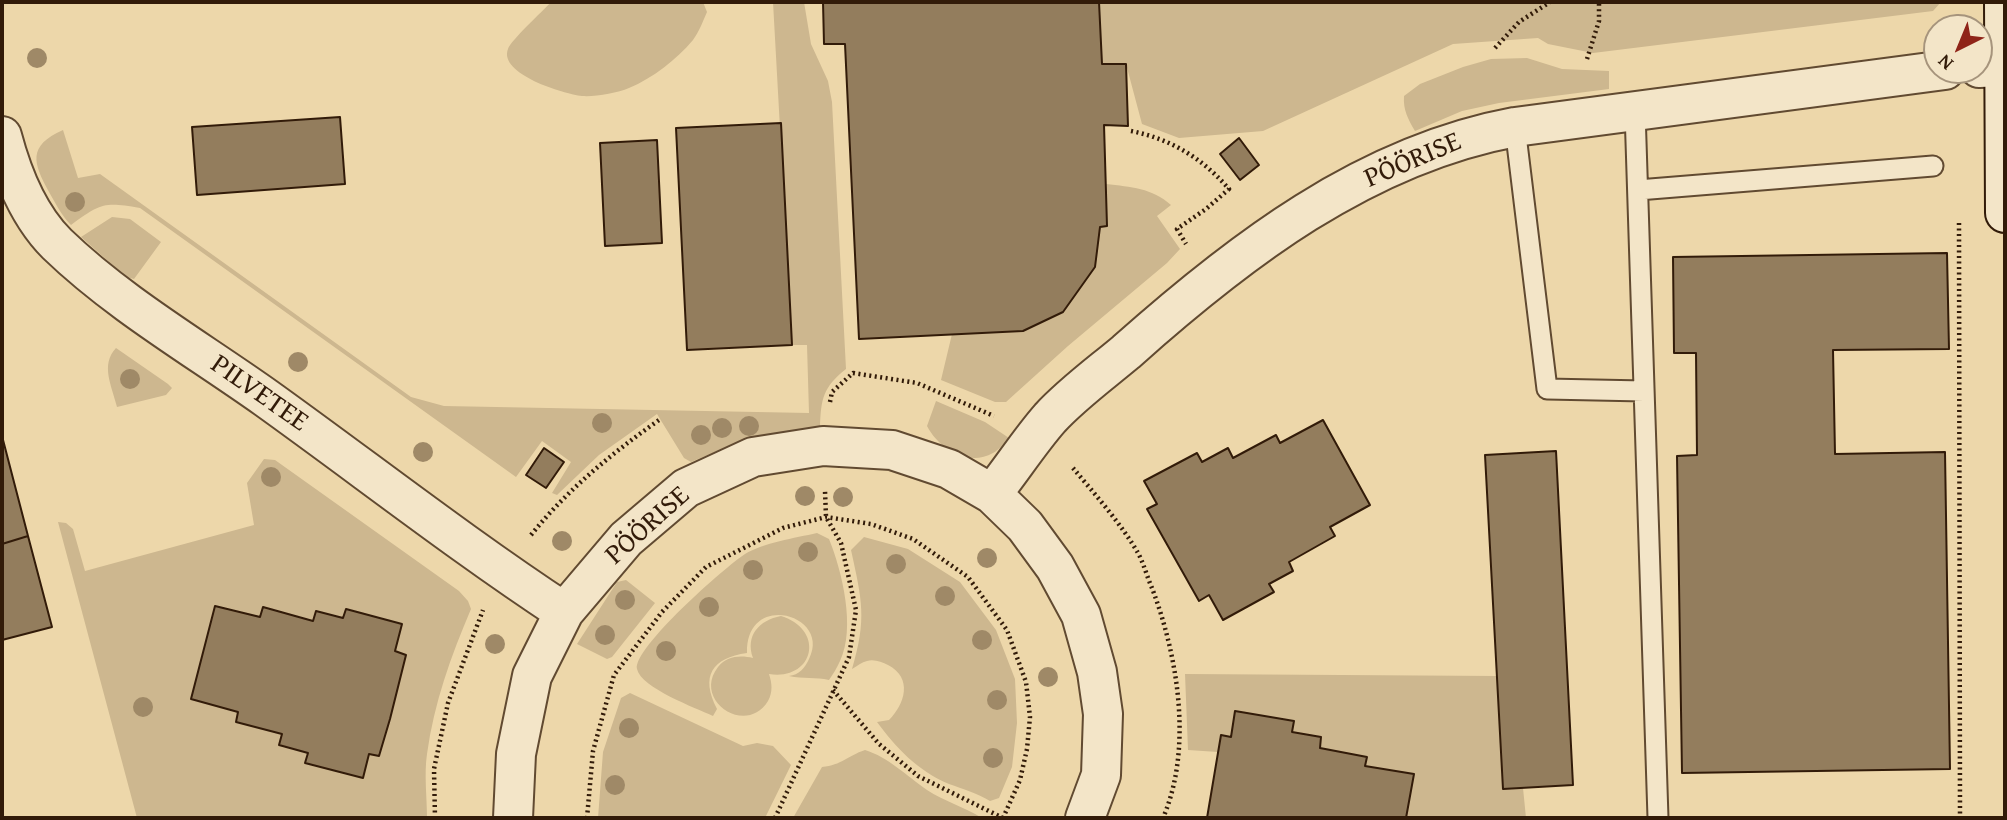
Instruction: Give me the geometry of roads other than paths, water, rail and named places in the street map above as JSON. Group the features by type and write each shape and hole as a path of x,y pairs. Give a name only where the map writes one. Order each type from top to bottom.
{"street":[{"path":"1993,58 2004,2"},
{"name":"PÖÖRISE","path":"992,494 1051,418 1166,316 1243,255 1330,198 1415,155 1484,133 1515,127 1923,73"},
{"path":"1993,84 2005,213"},
{"name":"PILVETEE","path":"2,136 15,177 31,211 56,243 123,298 492,564 564,612"},
{"name":"PÖÖRISE","path":"513,818 516,754 532,676 564,612 626,539 686,488 753,457 823,446 892,450 950,469 992,494 1025,526 1055,567 1081,615 1097,672 1103,714 1101,775 1085,818"}],"lane":[{"path":"1636,111 1658,818"},
{"path":"1515,127 1547,389 1644,391"},
{"path":"1638,190 1933,166"}]}
